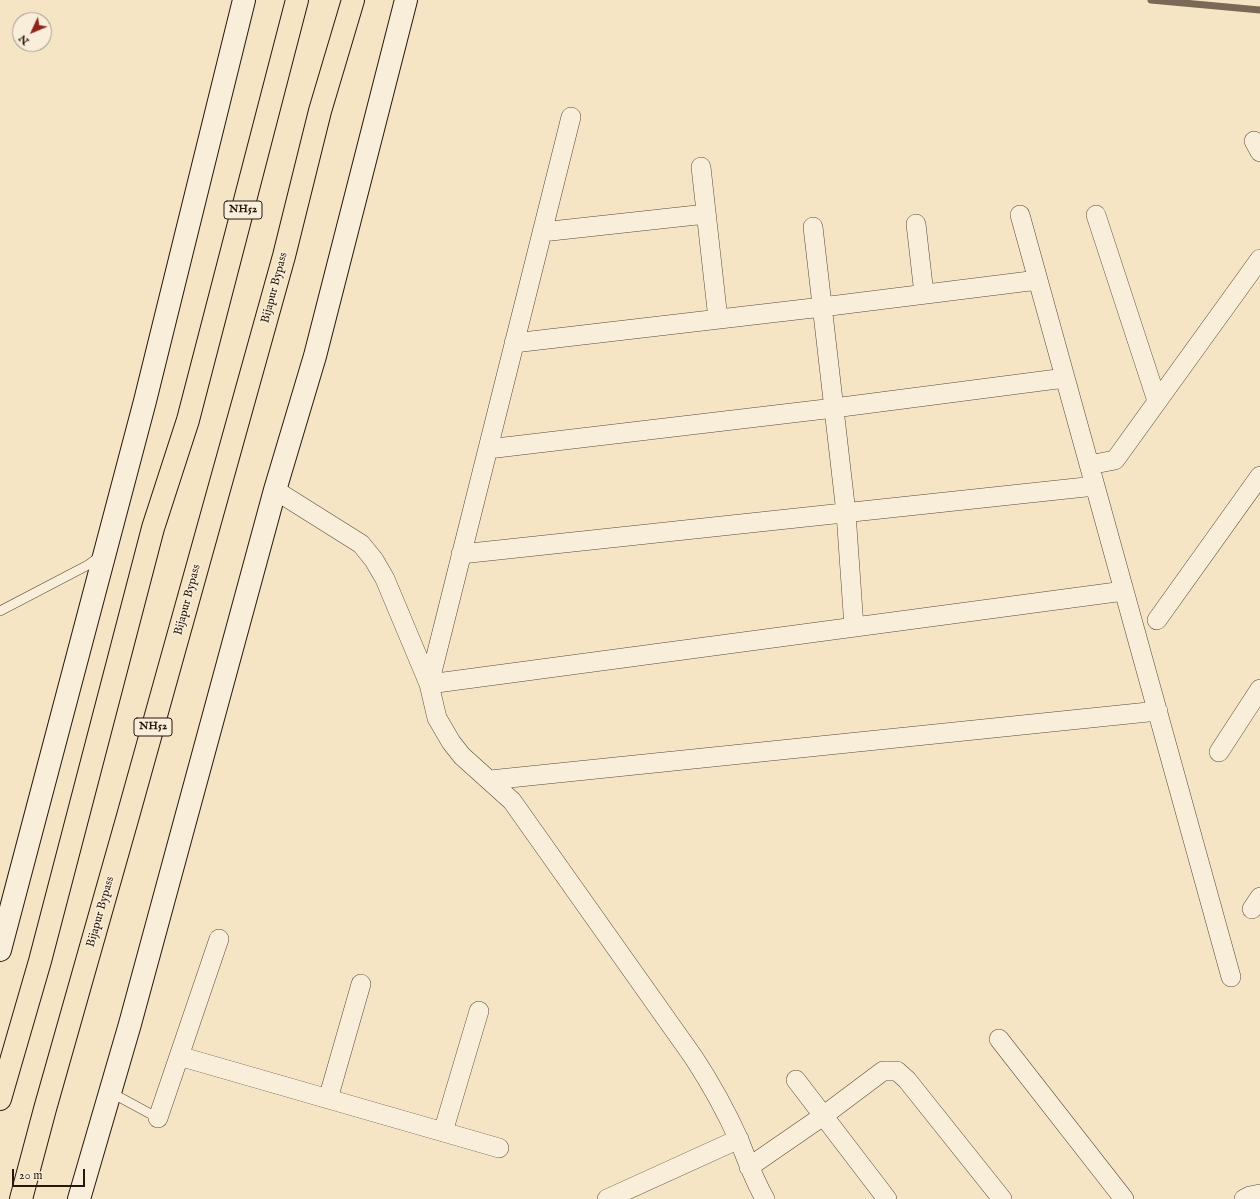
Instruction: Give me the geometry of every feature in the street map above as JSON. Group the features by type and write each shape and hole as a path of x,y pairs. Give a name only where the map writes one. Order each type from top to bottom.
{"highway":[{"name":"NH52","path":"0,1099 40,961 153,528 188,420 297,0"},
{"name":"Bijapur Bypass","path":"21,1199 281,263 320,111 353,0"}],"street":[{"path":"0,950 145,401 244,0"},
{"path":"79,1199 132,1016 275,490 316,356 406,0"},
{"path":"429,684 571,117"},
{"path":"701,167 718,319"},
{"path":"542,232 706,214"},
{"path":"1020,215 1231,977"},
{"path":"1096,216 1157,401"},
{"path":"916,224 924,294"},
{"path":"813,227 846,513 854,627"},
{"path":"1089,465 1115,460 1260,259"},
{"path":"514,343 1038,280"},
{"path":"488,449 834,408 1065,378"},
{"path":"1157,620 1260,476"},
{"path":"461,554 1095,486"},
{"path":"275,490 361,544 374,560 385,579 429,684 437,718 451,742 462,756 512,801 526,819 694,1058 711,1085 738,1139 749,1167 765,1199"},
{"path":"429,684 1124,591"},
{"path":"1219,752 1260,689"},
{"path":"490,780 1158,711"},
{"path":"158,1118 219,938"},
{"path":"328,1099 361,984"},
{"path":"442,1132 479,1011"},
{"path":"999,1039 1124,1199"},
{"path":"179,1056 499,1148"},
{"path":"749,1167 823,1116 883,1071 897,1071 907,1080 1002,1199"},
{"path":"796,1080 887,1199"},
{"path":"608,1199 738,1139"},
{"path":"1244,1199 1260,1194"}],"lane":[{"path":"0,611 88,565 106,552"},
{"path":"110,1092 158,1118"}],"waterway":[{"path":"1151,0 1260,10"}]}
